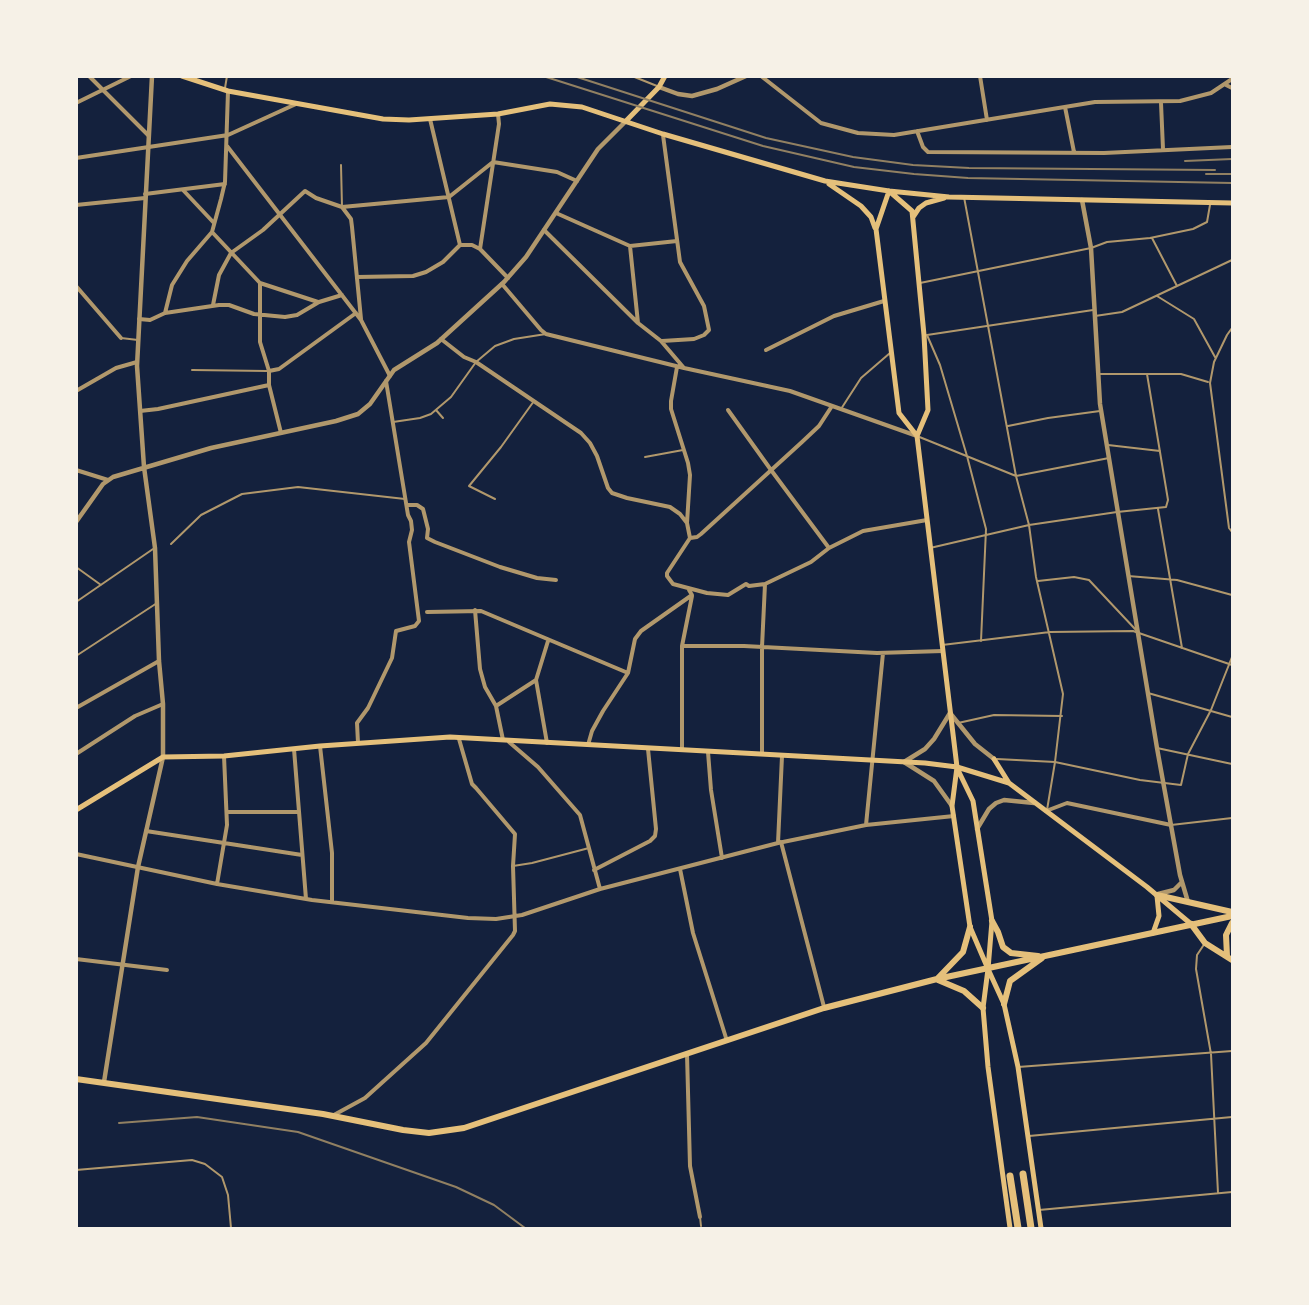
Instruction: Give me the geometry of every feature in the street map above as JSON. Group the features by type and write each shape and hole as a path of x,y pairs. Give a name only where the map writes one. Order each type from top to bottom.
{"highway":[{"path":"1023,1174 1031,1228"},
{"path":"1010,1176 1018,1228"}],"main road":[{"path":"182,76 226,90 383,119 430,119 498,114 560,104 598,111 663,134 825,182 889,190 949,197 1233,203"},
{"path":"626,121 659,87 665,76"},
{"path":"825,182 861,206 871,217 876,229 899,413 917,436"},
{"path":"876,229 889,190"},
{"path":"889,190 912,211 918,284 926,335 928,410 917,436 957,767 952,806 970,927 1004,1004 1018,1067 1041,1228"},
{"path":"913,232 913,216 919,208 935,199 949,197"},
{"path":"76,810 163,757 224,756 320,746 450,737 506,742 904,762 957,767 1009,783"},
{"path":"994,759 1009,783 1157,895 1191,924 1204,943 1230,958"},
{"path":"957,767 973,801 992,921 983,1008 988,1067 1010,1228"},
{"path":"1157,895 1233,914"},
{"path":"1153,933 1159,916 1157,895"},
{"path":"76,1079 332,1116 429,1133 464,1128 824,1008 937,979 1233,914"},
{"path":"992,921 1003,947 1011,953 1045,956"},
{"path":"1230,958 1226,935 1233,922"},
{"path":"937,979 963,952 970,927"},
{"path":"1004,1004 1010,981 1045,956"},
{"path":"937,979 964,991 983,1008"}],"street":[{"path":"89,76 149,136"},
{"path":"76,103 131,76"},
{"path":"104,1082 138,867 163,757 163,704 155,548 144,467 137,362 152,76"},
{"path":"659,87 692,96 717,90 746,76"},
{"path":"761,76 821,123 858,133 894,135 1102,102 1161,103 1195,98 1211,93 1233,80"},
{"path":"980,76 987,120"},
{"path":"1226,85 1233,88"},
{"path":"165,313 172,285 187,261 212,231 225,184 228,135 226,90"},
{"path":"76,158 228,135 299,103"},
{"path":"1161,103 1163,149"},
{"path":"1065,107 1074,152"},
{"path":"480,249 499,124 498,114"},
{"path":"430,119 460,245"},
{"path":"76,522 103,484 113,477 211,448 336,421 358,414 370,404 394,370 441,339 508,278 526,257 598,149 626,121"},
{"path":"917,130 923,147 928,152 1104,153 1233,147"},
{"path":"661,341 694,339 709,330 704,306 683,271 663,134"},
{"path":"227,146 362,320 388,379 393,422 412,530 409,542 418,621 416,626 396,631 392,658 368,708 357,723 358,743"},
{"path":"213,306 215,288 222,267 231,253 305,191 316,198 342,207 448,197 493,162 557,172 578,181"},
{"path":"76,205 225,184"},
{"path":"183,190 214,223"},
{"path":"1082,200 1091,248 1101,411 1157,748 1182,882 1188,902"},
{"path":"342,207 351,219 362,320"},
{"path":"556,213 630,246 677,241"},
{"path":"544,230 638,323 661,341 678,362 687,369"},
{"path":"212,231 260,283 319,302"},
{"path":"357,277 413,276 426,272 443,262 460,245 472,245 480,249 508,278"},
{"path":"630,246 638,323"},
{"path":"260,283 260,342 269,371 269,385 281,433"},
{"path":"502,284 546,334 677,367 783,390 917,436"},
{"path":"76,286 121,338"},
{"path":"139,320 150,320 165,313 229,305 261,315 285,317 297,315 319,302 343,295"},
{"path":"766,350 834,316 884,301"},
{"path":"269,371 279,369 356,313"},
{"path":"441,339 464,357 476,362 575,428 590,443 612,493 670,507 687,523"},
{"path":"76,391 116,368 137,362"},
{"path":"677,367 670,401 690,475 687,523 690,538 667,576 673,584 708,593 728,595 746,584 749,586 765,584 811,562 829,548 873,528 927,520"},
{"path":"140,411 269,385"},
{"path":"690,538 701,534 819,426 832,406"},
{"path":"728,410 829,548"},
{"path":"76,470 108,480"},
{"path":"406,502 423,509 428,529 427,538 500,567 537,578 556,580"},
{"path":"762,755 762,646 765,584"},
{"path":"682,751 682,646 692,595 689,589"},
{"path":"588,746 592,731 628,673 635,639 641,631 692,595"},
{"path":"475,610 480,669 485,687 496,706 506,742 538,767 580,815 600,889"},
{"path":"427,612 481,611 628,673"},
{"path":"547,744 536,680 549,641"},
{"path":"682,646 762,646 883,653 942,648"},
{"path":"866,825 883,653"},
{"path":"76,708 159,661"},
{"path":"496,706 536,680"},
{"path":"76,754 135,716 163,704"},
{"path":"952,806 934,781 904,762 930,744 950,713 975,744 994,759"},
{"path":"332,1116 365,1098 426,1043 513,935 515,834 477,788 471,784 459,739"},
{"path":"320,746 332,853 332,902"},
{"path":"294,749 306,899"},
{"path":"594,870 650,841 655,836 648,749"},
{"path":"708,752 711,790 722,858"},
{"path":"217,884 227,812 224,756"},
{"path":"782,756 780,843 824,1008"},
{"path":"977,829 989,809 996,803 1004,800 1034,803"},
{"path":"1046,811 1068,803 1171,825"},
{"path":"227,812 298,812"},
{"path":"76,854 217,884 306,899 468,918 496,919 515,917 600,889 780,843 866,825 954,816"},
{"path":"146,831 302,855"},
{"path":"681,869 693,933 727,1041"},
{"path":"1157,895 1174,890 1182,882"},
{"path":"76,959 167,970"},
{"path":"687,1054 690,1166 700,1217"}],"lane":[{"path":"226,90 227,76"},
{"path":"632,76 659,87"},
{"path":"341,165 342,207"},
{"path":"964,197 1016,476 1029,525 1037,581 1063,694 1056,762 1046,811"},
{"path":"918,284 1091,248 1107,242 1152,238 1193,229 1207,222 1210,202"},
{"path":"1152,238 1177,286"},
{"path":"981,641 986,535 984,520 940,365 926,335 1095,313 1122,312 1233,260"},
{"path":"1157,296 1183,310 1194,319 1215,358"},
{"path":"1233,328 1215,358 1210,382 1229,528 1233,532"},
{"path":"393,422 420,418 436,410 451,397 476,362 504,342 546,334"},
{"path":"121,338 138,340"},
{"path":"841,410 861,378 891,352"},
{"path":"192,370 269,371"},
{"path":"1098,374 1181,374 1210,382"},
{"path":"930,548 1029,525 1166,507 1168,500 1147,374"},
{"path":"495,499 469,486 534,401"},
{"path":"436,410 443,418"},
{"path":"1008,426 1101,411"},
{"path":"917,436 1016,476 1109,458"},
{"path":"1108,445 1160,451"},
{"path":"645,457 683,450"},
{"path":"171,544 201,515 242,494 298,487 406,502"},
{"path":"1158,508 1182,648"},
{"path":"76,602 155,548"},
{"path":"76,567 101,585"},
{"path":"1128,576 1170,579 1233,595"},
{"path":"1037,581 1074,577 1089,580 1138,632"},
{"path":"76,656 158,603"},
{"path":"942,648 1050,632 1138,632 1231,665"},
{"path":"994,759 1056,762 1164,784 1181,785 1188,754 1211,710 1233,657"},
{"path":"1148,693 1233,717"},
{"path":"958,723 994,715 1062,716"},
{"path":"1157,748 1233,764"},
{"path":"1171,825 1233,818"},
{"path":"513,866 588,848"},
{"path":"1204,943 1197,955 1196,969 1211,1054 1218,1193"},
{"path":"1018,1067 1233,1051"},
{"path":"1028,1136 1233,1117"},
{"path":"76,1170 192,1160 205,1164 222,1177 228,1195 231,1228"},
{"path":"1039,1210 1233,1192"},
{"path":"700,1217 700,1226"}],"railway":[{"path":"543,76 763,146 854,167 968,178 1232,183"},
{"path":"574,76 766,138 853,157 913,165 969,168 1215,170"},
{"path":"1185,161 1232,159"},
{"path":"1206,174 1232,174"},
{"path":"119,1123 197,1117 298,1132 456,1187 494,1205 525,1228"}]}
